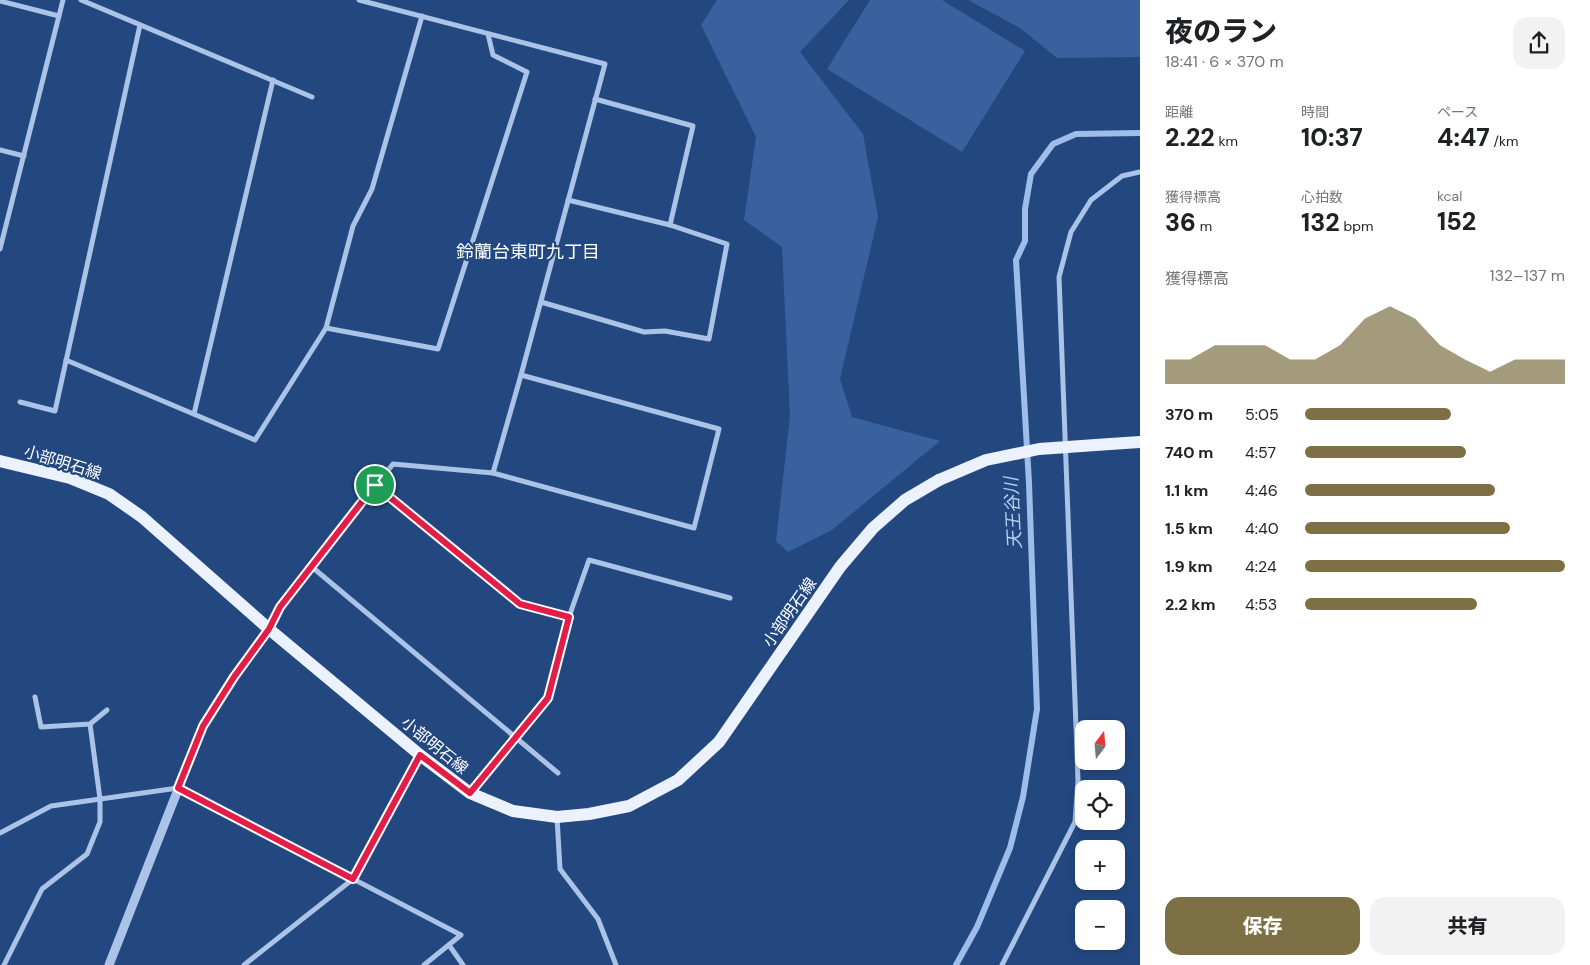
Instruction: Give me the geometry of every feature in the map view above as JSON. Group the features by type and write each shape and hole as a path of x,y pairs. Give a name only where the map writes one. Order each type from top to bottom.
{"main road":[{"name":"小部明石線","path":"0,461 70,478 109,494 142,517 269,629 420,755 470,793 513,811 557,817 589,814 629,806 678,780 719,742 840,567 874,528 905,500 939,480 986,460 1039,449 1140,442"}],"street":[{"path":"0,249 64,0"},
{"path":"82,0 312,97"},
{"path":"359,0 605,64 493,473"},
{"path":"0,1 59,16"},
{"path":"66,360 255,440 326,328 353,226 372,189 422,16"},
{"path":"20,402 55,411 140,25"},
{"path":"326,328 438,349 527,72 493,55 488,34"},
{"path":"194,414 273,80"},
{"path":"595,98 694,126 670,225"},
{"path":"0,150 24,156"},
{"path":"1002,965 1075,822 1078,780 1059,277 1071,232 1091,200 1122,176 1140,172"},
{"path":"541,302 644,332 665,331 710,339 727,244 670,225 568,200"},
{"path":"109,965 203,726 234,677 269,629 280,607 393,464 493,473 694,528 719,428 521,375"},
{"path":"375,485 520,604 569,617"},
{"path":"470,793 548,698 569,617 589,560 730,598"},
{"path":"312,567 558,773"},
{"path":"35,697 41,727 90,724 106,710"},
{"path":"4,965 42,889 87,854 100,822 100,799 90,724"},
{"path":"244,965 353,879 420,755"},
{"path":"0,833 51,806 178,788 461,935 424,965"},
{"path":"557,817 560,869 598,919 616,965"},
{"path":"449,945 464,965"}],"shaded area":[{"path":"717,0 849,0 800,52 863,134 878,217 840,379 852,417 940,441 832,530 788,552 776,541 790,416 782,247 744,220 756,137 701,25"},
{"path":"870,0 942,0 1025,51 962,152 827,69"},
{"path":"968,0 1140,0 1140,57 1057,58 1020,28"}],"waterway":[{"name":"天王谷川","path":"956,965 977,927 1010,848 1023,797 1037,709 1029,483 1016,260 1025,241 1025,209 1031,174 1053,144 1076,134 1140,133"}],"district":[{"name":"鈴蘭台東町九丁目","path":"528,252"}],"route":[{"path":"375,485 520,604 569,617 548,698 470,793 420,755 353,879 178,788 203,726 234,677 269,629 280,607 375,485"}]}
